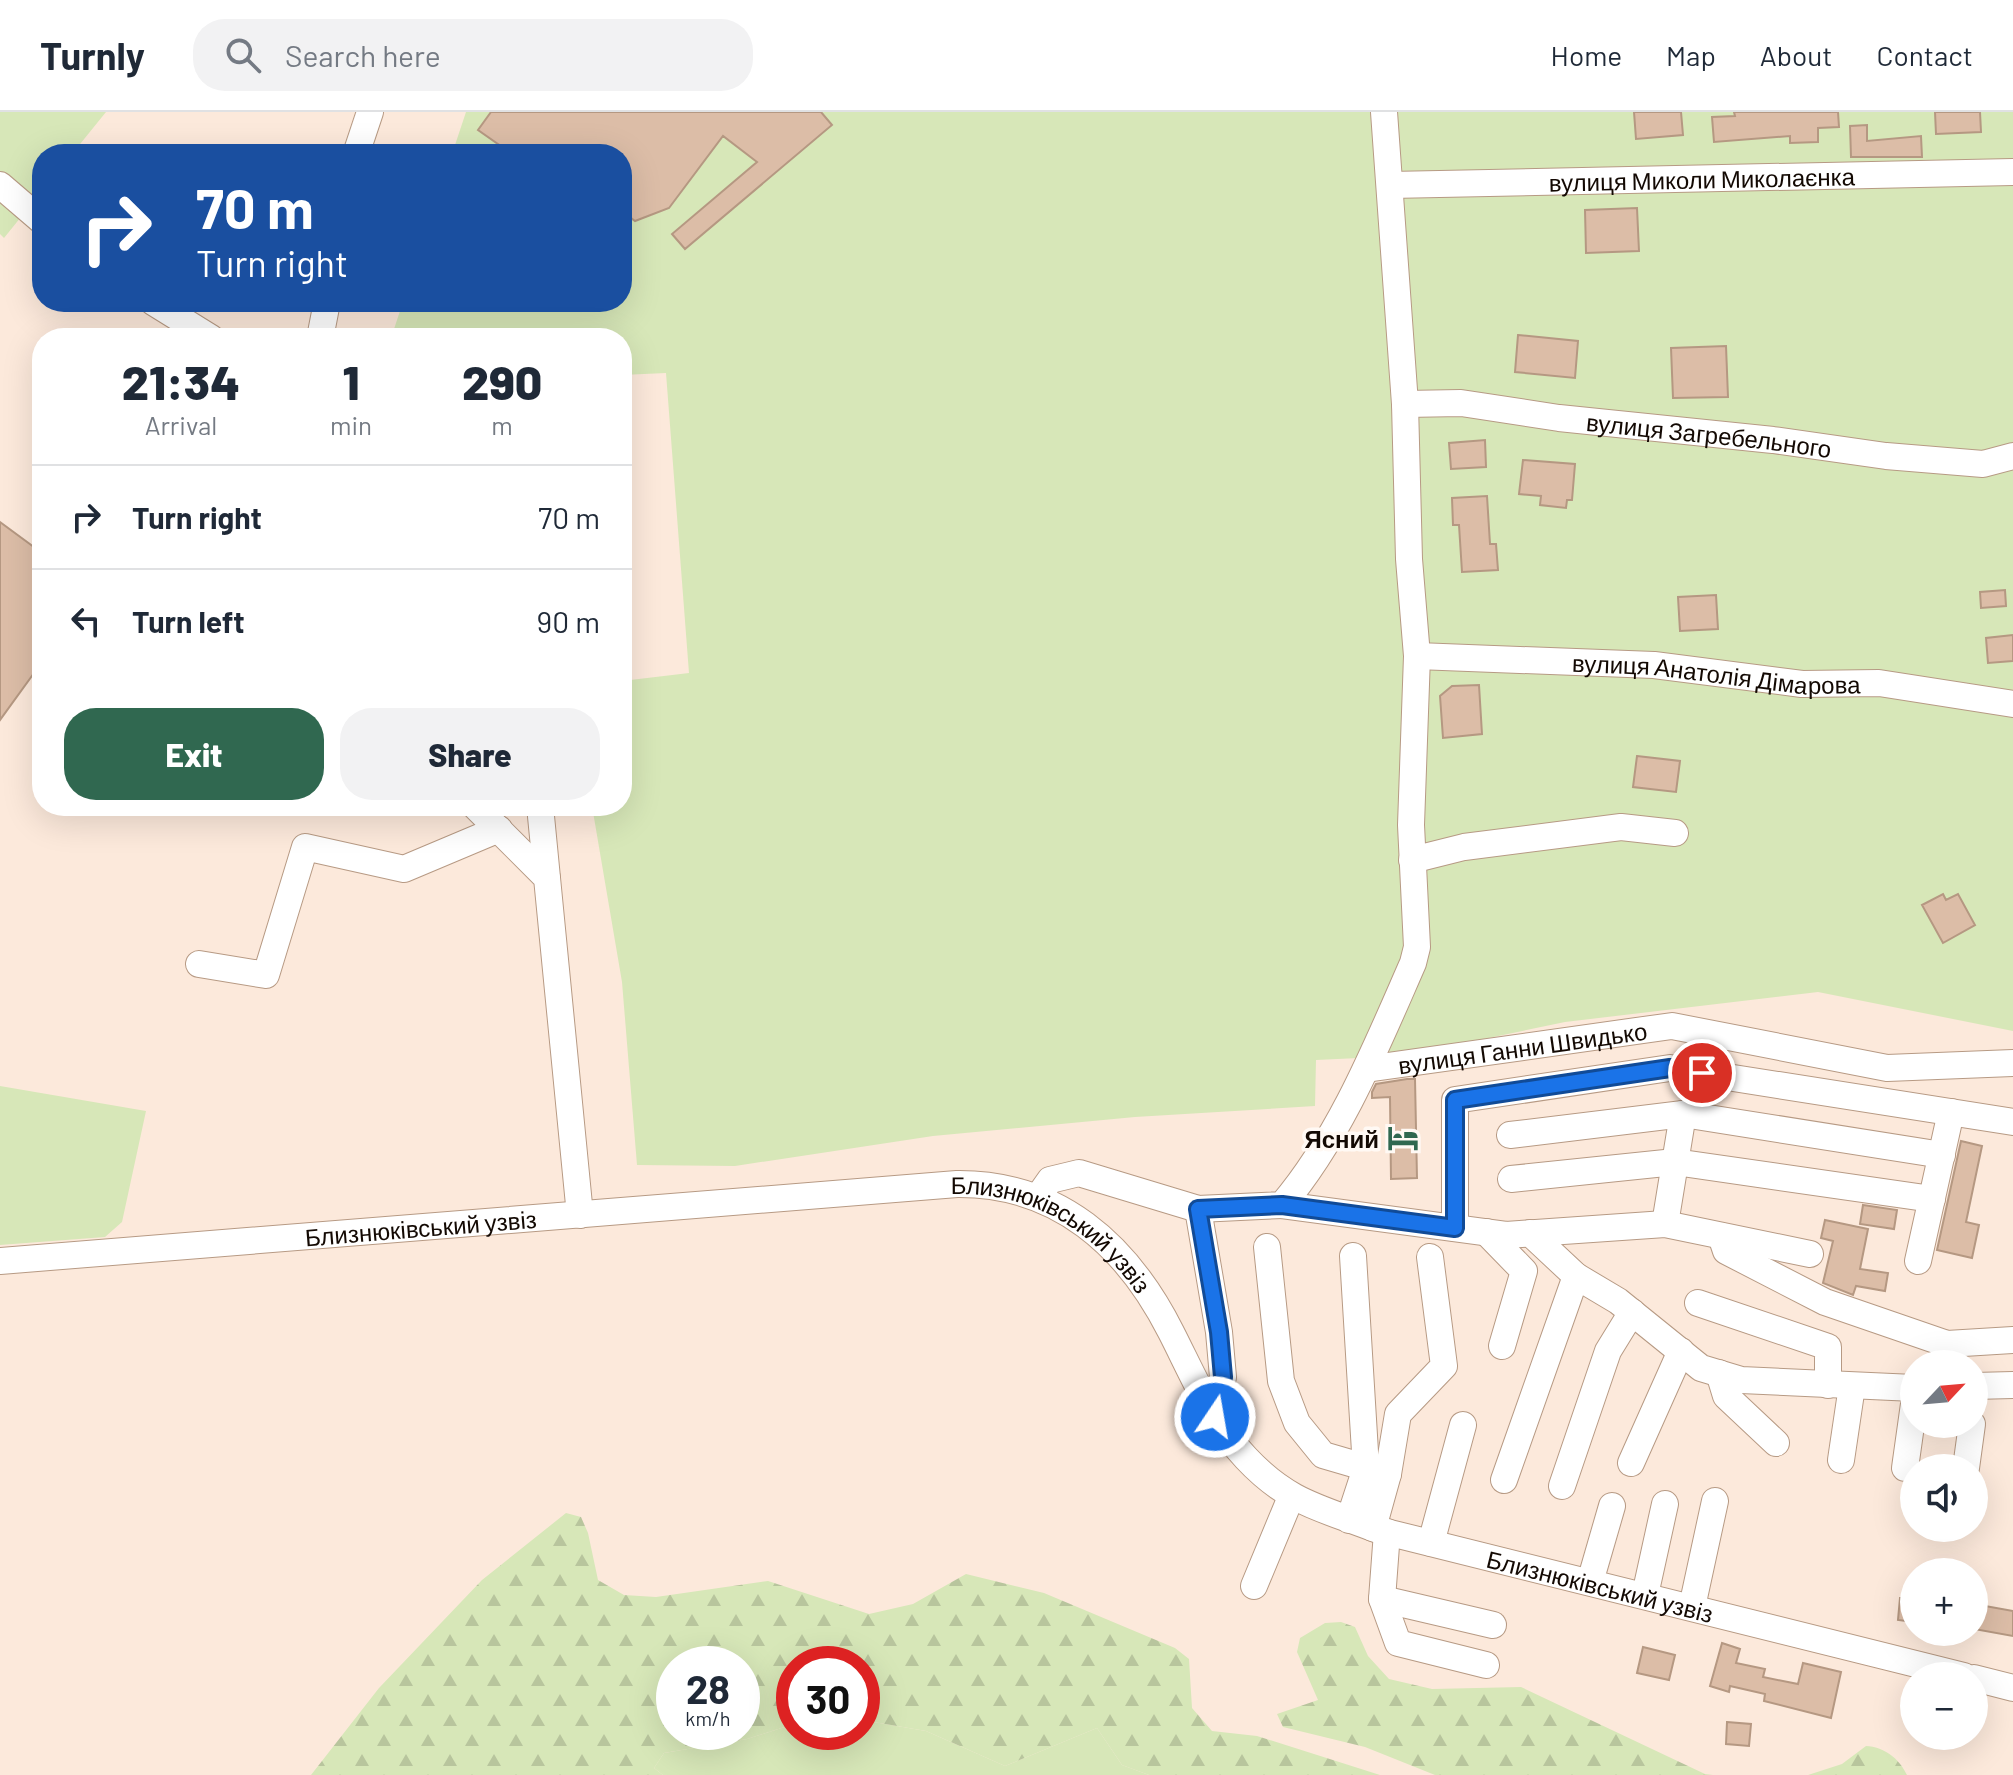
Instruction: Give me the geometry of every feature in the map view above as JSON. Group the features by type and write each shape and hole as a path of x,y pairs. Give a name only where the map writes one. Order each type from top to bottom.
{"street":[{"path":"359,144 370,112"},
{"path":"1282,1205 1306,1177 1366,1069 1413,963 1417,947 1411,825 1417,656 1409,559 1405,404 1384,112"},
{"name":"вулиця Миколи Миколаєнка","path":"1390,185 2013,172"},
{"path":"0,185 32,212"},
{"path":"169,312 195,328"},
{"name":"вулиця Загребельного","path":"1405,404 1461,403 1559,418 1773,440 1886,456 1983,464 2013,456"},
{"name":"вулиця Анатолія Дімарова","path":"1417,656 1654,665 1802,684 1879,683 2013,704"},
{"path":"485,816 547,878"},
{"path":"541,816 580,1215"},
{"path":"1412,860 1464,847 1621,827 1675,833"},
{"path":"199,964 266,975 305,847 404,869 499,829"},
{"name":"вулиця Ганни Швидько","path":"1366,1069 1672,1026 1887,1068 2013,1063"},
{"path":"1455,1228 1455,1100 1670,1068 2013,1122"},
{"path":"1918,1261 1951,1112"},
{"path":"1510,1135 1683,1114 1942,1155"},
{"path":"1665,1224 1683,1114"},
{"path":"1511,1179 1675,1162 1932,1199"},
{"path":"1038,1197 1050,1180 1079,1173 1198,1209 1282,1205 1506,1235 1665,1224 1810,1254"},
{"name":"Близнюківський узвіз","path":"0,1261 957,1184 1009,1188 1038,1197 1071,1214 1101,1237 1126,1263 1152,1297 1226,1435 1247,1459 1291,1497 1370,1527 1909,1662"},
{"path":"1198,1209 1219,1332 1223,1377 1215,1417"},
{"path":"1486,1232 1524,1271 1502,1346"},
{"path":"1530,1233 1576,1276 1618,1301 1701,1368 1741,1380 1900,1388"},
{"path":"1721,1236 1726,1251 1825,1302 1947,1344 2013,1340"},
{"path":"1267,1247 1281,1381 1297,1423 1323,1455 1377,1471"},
{"path":"1353,1256 1377,1471"},
{"path":"1430,1257 1444,1366 1398,1414 1377,1471 1370,1527 1382,1599 1398,1643 1486,1665"},
{"path":"1504,1480 1576,1276"},
{"path":"1698,1303 1828,1347 1840,1386 1841,1460"},
{"path":"1562,1486 1608,1351 1632,1312"},
{"path":"1631,1463 1681,1351"},
{"path":"1719,1373 1726,1396 1776,1443"},
{"path":"1988,1386 2013,1385"},
{"path":"1431,1543 1463,1425"},
{"path":"1254,1586 1291,1497"},
{"path":"1692,1607 1715,1501"},
{"path":"1645,1595 1665,1504"},
{"path":"1590,1582 1612,1506"},
{"path":"1382,1599 1493,1625"},
{"path":"1988,1682 2013,1688"}],"green space":[{"path":"0,112 106,112 80,144 32,144 32,203 4,238 0,234"},
{"path":"466,112 2013,112 2013,1031 1818,992 1565,1022 1402,1056 1316,1060 1315,1106 1135,1117 933,1136 735,1166 637,1165 622,982 594,816 632,816 632,680 689,673 666,373 632,375 632,328 394,328 400,312 632,312 632,144 455,144"},
{"path":"0,1086 146,1111 122,1222 105,1237 0,1245"},
{"path":"566,1513 581,1517 588,1533 598,1580 624,1595 656,1597 768,1581 869,1614 913,1604 966,1574 1044,1593 1175,1648 1189,1659 1192,1708 1212,1731 1257,1736 1380,1775 1149,1775 1122,1765 1097,1728 1005,1766 926,1731 880,1723 880,1646 776,1646 776,1730 760,1735 760,1646 656,1646 656,1750 682,1750 664,1753 654,1768 663,1775 311,1775 379,1688 482,1580"},
{"path":"1341,1622 1355,1627 1368,1656 1389,1679 1432,1689 1521,1687 1705,1774 1713,1775 1435,1775 1365,1747 1283,1727 1277,1714 1318,1700 1297,1652 1300,1638 1325,1623"},
{"path":"880,1723 926,1731 1005,1766 1097,1728 1122,1765 1149,1775 663,1775 654,1768 664,1753 682,1750 760,1750 760,1735 776,1730 776,1750 880,1750"},
{"path":"1866,1746 1890,1754 1907,1775 1808,1775 1842,1764"}],"building":[{"path":"491,112 821,112 832,125 685,249 672,234 757,162 723,136 669,208 635,221 632,219 632,144 498,144 478,130"},
{"path":"1634,112 1681,112 1683,135 1636,139"},
{"path":"1734,112 1838,112 1839,127 1818,128 1818,142 1790,143 1790,136 1714,142 1712,117 1735,116"},
{"path":"1935,112 1980,112 1981,132 1936,134"},
{"path":"1867,125 1867,141 1921,136 1922,157 1851,157 1850,126"},
{"path":"1637,208 1639,251 1586,253 1585,210"},
{"path":"1518,335 1578,341 1575,378 1515,372"},
{"path":"1726,346 1728,397 1673,398 1671,348"},
{"path":"1485,440 1486,467 1451,469 1449,443"},
{"path":"1523,460 1575,464 1572,500 1567,500 1566,508 1540,505 1541,496 1519,494"},
{"path":"1487,496 1490,544 1496,544 1498,570 1462,572 1459,525 1453,525 1452,498"},
{"path":"0,522 32,546 32,676 0,720"},
{"path":"2005,590 2006,606 1981,608 1980,592"},
{"path":"1716,595 1718,629 1680,631 1678,597"},
{"path":"2013,635 2013,661 1988,663 1986,638"},
{"path":"1479,685 1482,734 1443,738 1440,696 1452,686"},
{"path":"1637,756 1680,761 1676,792 1633,787"},
{"path":"1943,894 1946,900 1958,894 1975,925 1943,943 1922,905"},
{"name":"Ясний","path":"1415,1079 1417,1178 1391,1179 1390,1097 1372,1098 1372,1092 1376,1084"},
{"path":"1961,1141 1982,1146 1966,1222 1979,1225 1972,1258 1937,1250"},
{"path":"1863,1205 1897,1210 1894,1229 1860,1224"},
{"path":"1825,1220 1868,1229 1860,1269 1888,1273 1885,1291 1856,1286 1853,1295 1823,1283 1833,1241 1821,1238"},
{"path":"1988,1607 2013,1611 2013,1636 1988,1632"},
{"path":"1722,1643 1740,1649 1736,1663 1765,1669 1763,1677 1798,1684 1803,1663 1841,1672 1831,1718 1764,1701 1765,1694 1730,1686 1729,1692 1710,1686"},
{"path":"1643,1647 1675,1655 1669,1680 1637,1673"},
{"path":"1727,1722 1751,1724 1749,1746 1726,1744"}],"place":[{"name":"Ясний","path":"1403,1138"}],"route":[{"path":"1215,1417 1223,1377 1219,1332 1198,1209 1282,1205 1455,1228 1455,1100 1670,1068 1702,1073"}]}
